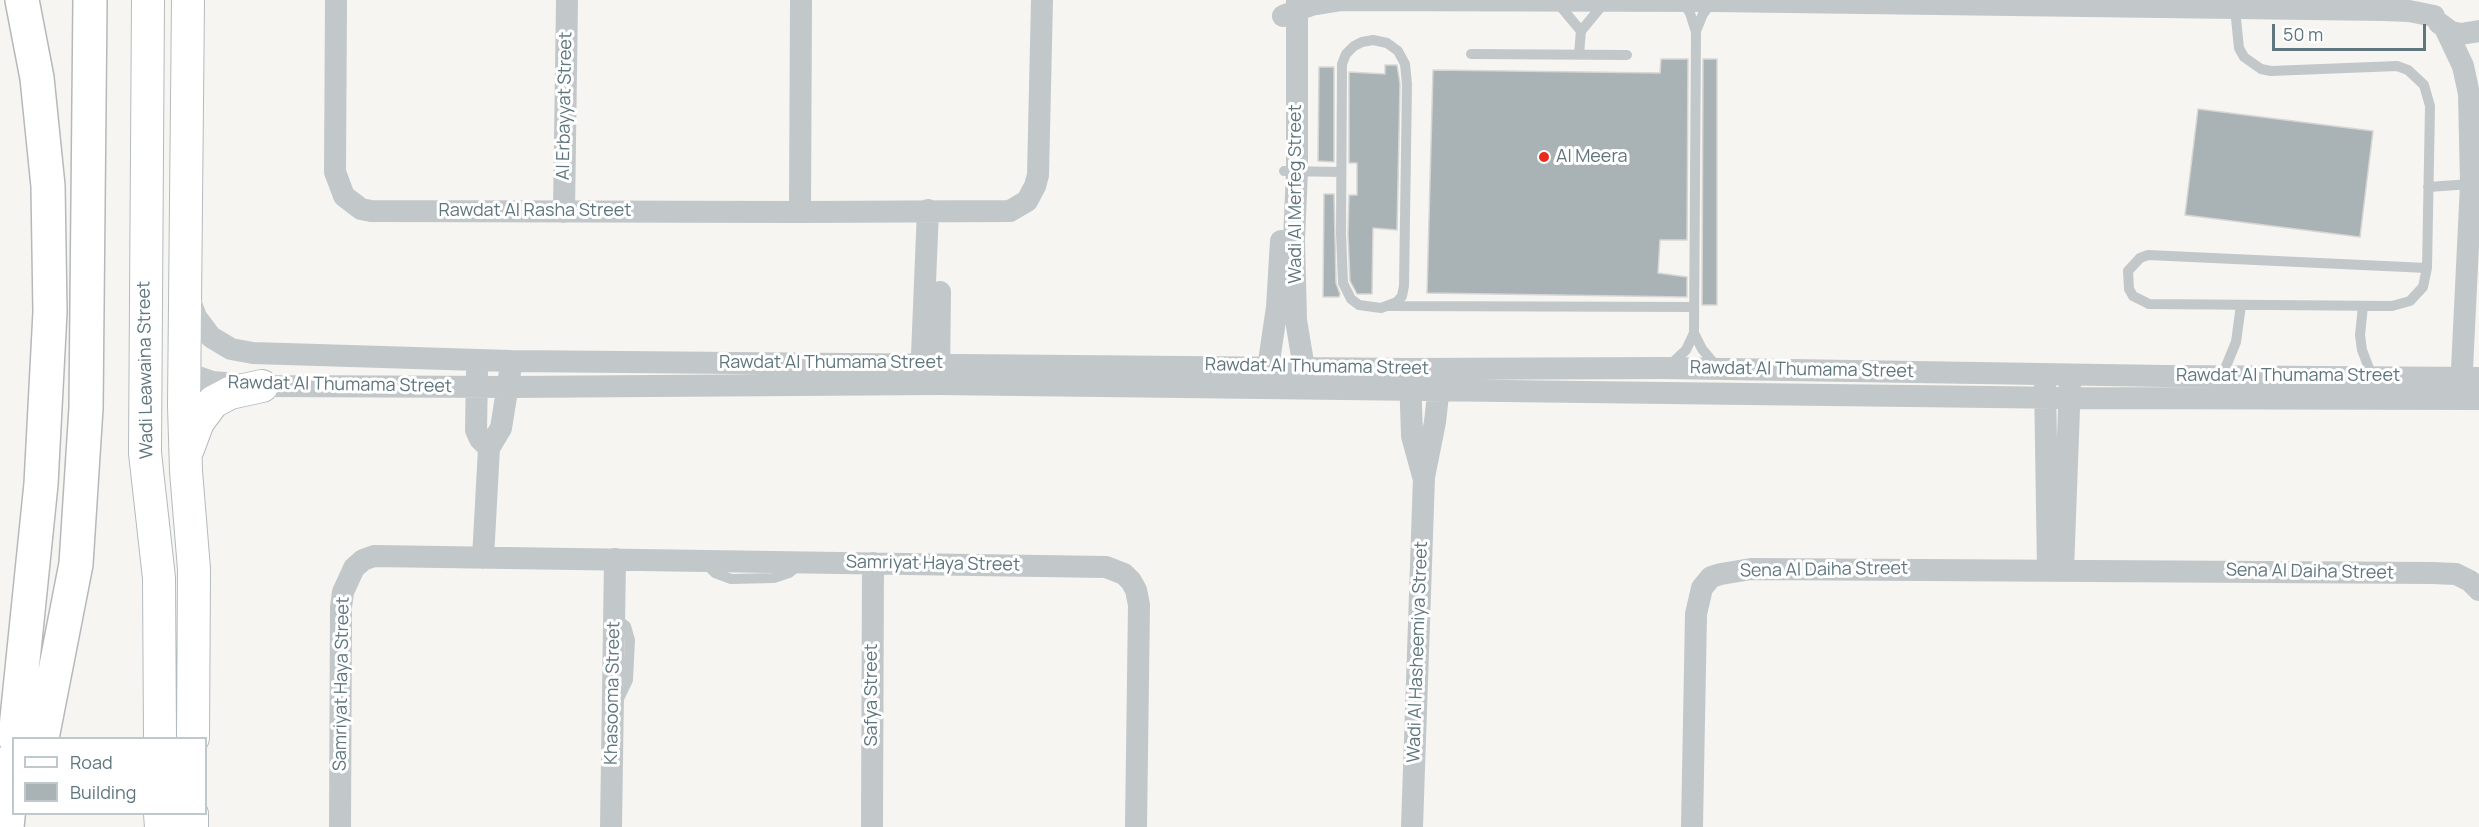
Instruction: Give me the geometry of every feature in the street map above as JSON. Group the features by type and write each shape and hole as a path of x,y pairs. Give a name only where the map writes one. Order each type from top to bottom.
{"highway":[{"path":"15,737 41,484 50,312 48,186 37,78 22,0"},
{"path":"42,737 77,553 86,408 90,0"},
{"path":"6,827 12,774"}],"main road":[{"name":"Wadi Leawaina Street","path":"148,0 145,453 159,578 160,737"},
{"path":"156,0 163,336 171,360 183,372"},
{"name":"Wadi Leawaina Street","path":"188,0 186,291 183,372 194,568 193,737"},
{"path":"186,455 198,422 213,402 230,393 262,386"}],"street":[{"name":"Rawdat Al Rasha Street","path":"336,0 334,172 344,196 361,209 371,211 800,213 1010,211 1020,207 1031,195 1038,175 1042,0"},
{"name":"Al Erbayyat Street","path":"564,212 567,0"},
{"path":"800,213 801,0"},
{"path":"1290,6 1341,0 1713,1 2396,10 2436,15 2461,34 2479,31"},
{"name":"Wadi Al Merfeg Street","path":"1290,6 1290,171 1295,305 1305,377"},
{"path":"2436,15 2456,49 2468,81 2474,217 2470,388"},
{"name":"Wadi Al Merfeg Street","path":"1267,377 1290,171"},
{"path":"930,374 934,210"},
{"name":"Rawdat Al Thumama Street","path":"186,291 204,330 211,338 231,349 253,353 930,374 1410,379 2071,398 2470,388"},
{"path":"477,360 476,429 480,439 489,448"},
{"path":"483,558 489,448 501,428 509,387 511,361"},
{"name":"Rawdat Al Thumama Street","path":"1440,380 1665,368 2372,376 2470,388"},
{"name":"Rawdat Al Thumama Street","path":"183,372 212,382 262,386 476,387 930,374"},
{"path":"2044,374 2056,570"},
{"path":"2056,570 2071,398 2070,374"},
{"name":"Wadi Al Hasheemiya Street","path":"1410,379 1413,436 1424,477"},
{"name":"Wadi Al Hasheemiya Street","path":"1412,827 1424,477 1440,380"},
{"name":"Samriyat Haya Street","path":"340,827 341,607 348,578 354,568 363,560 374,556 1094,565 1118,572 1131,581 1136,590 1139,605 1136,827"},
{"name":"Khasooma Street","path":"611,827 615,559"},
{"name":"Safya Street","path":"872,827 873,563"},
{"name":"Sena Al Daiha Street","path":"1692,827 1696,614 1702,588 1711,577 1751,569 2456,574 2470,581 2479,590"}],"lane":[{"path":"1548,1 1561,7 1581,31"},
{"path":"1580,54 1581,31 1600,8 1610,1"},
{"path":"1677,1 1685,5 1696,32"},
{"path":"1665,368 1673,364 1686,350 1694,333 1696,32 1703,14 1713,1"},
{"path":"2235,9 2239,48 2252,64 2260,69 2271,71 2397,66 2416,76 2428,95 2430,106 2427,268 2423,287 2410,301 2392,306 2149,304 2141,302 2129,289 2128,271 2133,264 2148,255 2427,268"},
{"path":"1389,306 1402,296 1404,286 1407,84 1405,64 1398,51 1380,40 1362,42 1354,46 1346,54 1342,64 1343,283 1351,299 1359,305 1389,306 1694,307"},
{"path":"1471,54 1627,55"},
{"path":"1290,171 1341,172"},
{"path":"2428,187 2472,184"},
{"path":"2222,376 2236,342 2241,305"},
{"path":"2363,306 2360,335 2362,350 2372,376"},
{"path":"1694,333 1702,349 1720,369"}],"building":[{"name":"Al Meera","path":"1661,59 1688,59 1687,240 1660,240 1658,273 1687,277 1687,297 1427,293 1433,70 1660,73"},
{"path":"1703,59 1717,59 1717,305 1702,305"},
{"path":"1385,65 1397,65 1400,84 1397,230 1373,228 1372,294 1357,294 1350,281 1348,234 1349,195 1357,195 1357,163 1349,163 1349,72 1385,74"},
{"path":"1319,67 1334,67 1334,162 1318,161"},
{"path":"2198,109 2373,131 2360,237 2185,215"},
{"path":"1324,194 1334,194 1336,283 1339,297 1323,297"}],"place":[{"name":"Al Meera","path":"1544,157"}]}
